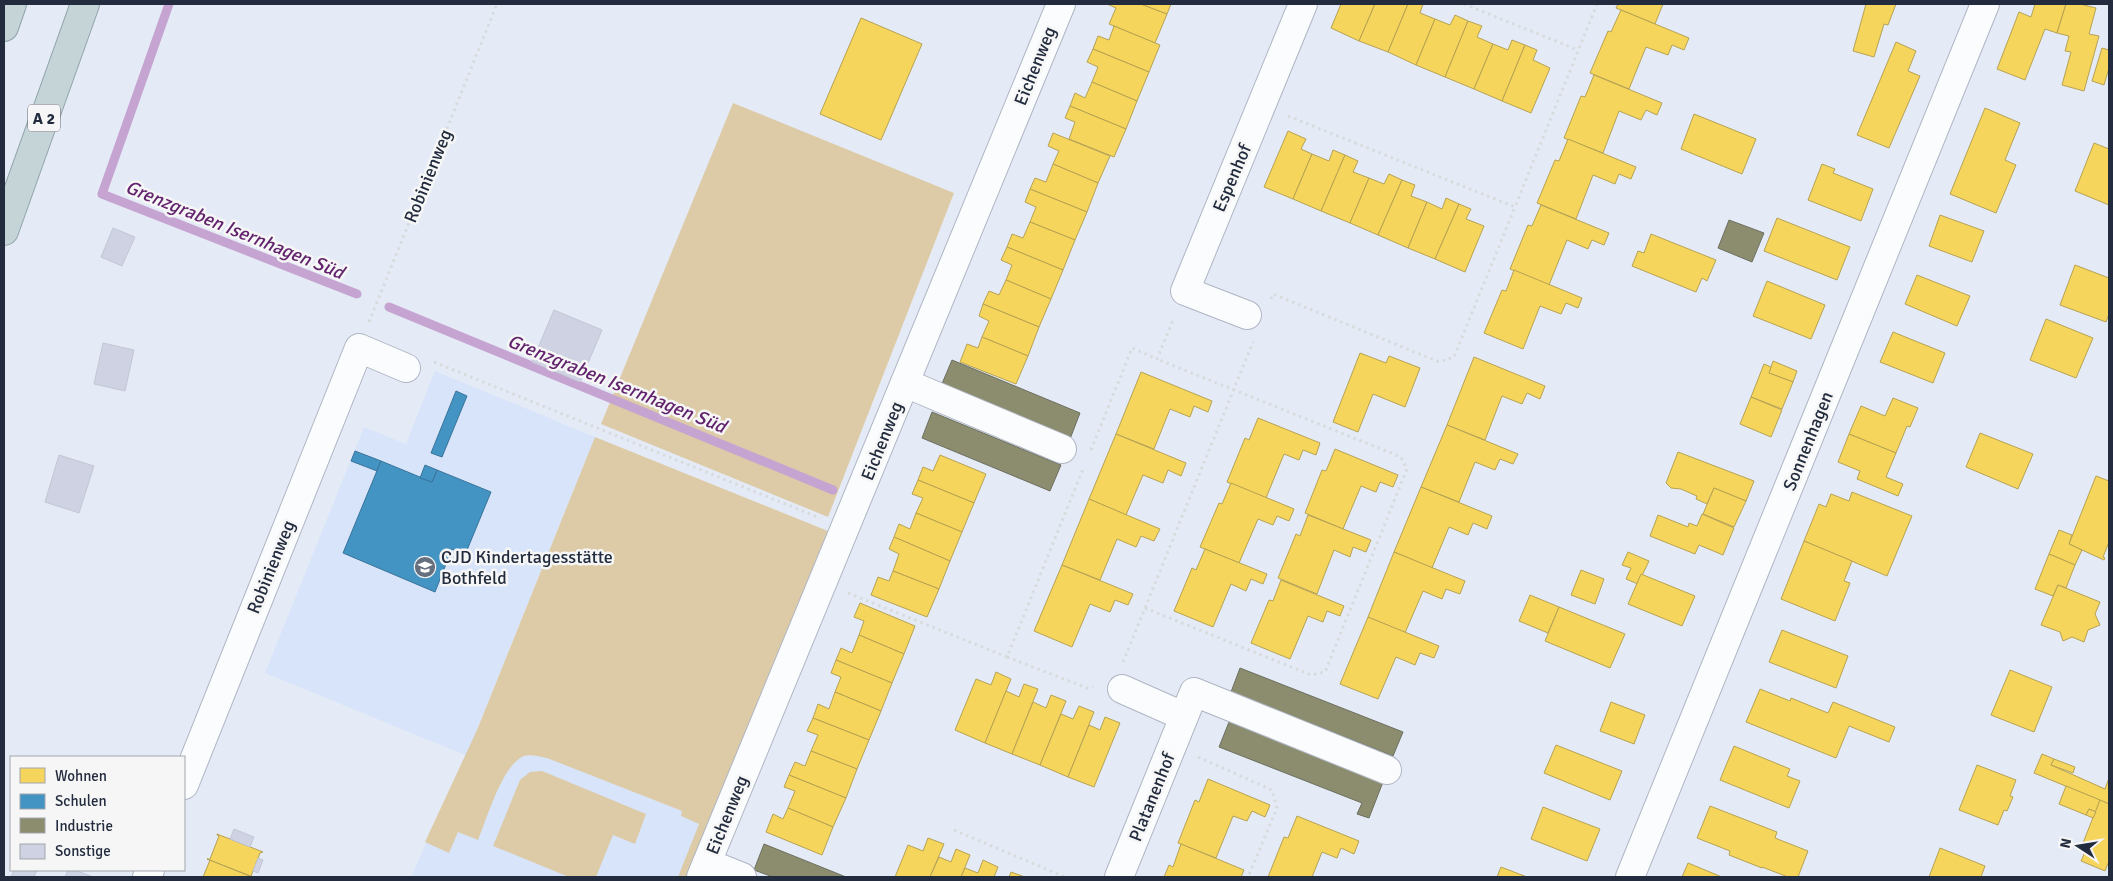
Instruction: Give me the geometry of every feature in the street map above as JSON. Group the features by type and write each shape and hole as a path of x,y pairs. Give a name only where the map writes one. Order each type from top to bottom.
{"highway":[{"path":"4,27 12,4"},
{"name":"A 2","path":"4,231 85,4"}],"street":[{"name":"Eichenweg","path":"704,870 1061,4"},
{"name":"Espenhof","path":"1185,291 1304,4"},
{"name":"Sonnenhagen","path":"1630,877 1985,4"},
{"path":"1185,291 1257,319"},
{"path":"359,348 406,368"},
{"name":"Robinienweg","path":"185,783 359,348"},
{"path":"905,383 1062,448"},
{"path":"1118,688 1189,704 1387,770"},
{"name":"Platanenhof","path":"1119,877 1189,704"},
{"path":"704,870 742,877"}],"path":[{"name":"Robinienweg","path":"359,348 497,4"},
{"path":"1464,4 1578,50"},
{"path":"822,582 1087,688 1118,688 1145,608 1234,390 1257,319 1273,294 1439,362 1454,357 1597,4"},
{"path":"1262,105 1515,207"},
{"path":"1158,359 1185,291"},
{"path":"1088,457 1132,348 1401,458 1407,469 1325,672 1311,675 1145,608"},
{"path":"406,368 434,362 846,528"},
{"path":"1007,657 1084,466"},
{"path":"1172,746 1272,790 1276,808 1248,877"},
{"path":"954,830 1065,877"}],"shaded area":[{"path":"733,103 954,193 828,517 601,424"},
{"name":"CJD Kindertagesstätte Bothfeld","path":"435,371 595,437 477,729 709,822 687,877 411,877 465,755 265,673 364,427 406,444"},
{"path":"595,437 828,531 687,877 678,877 699,824 681,816 682,811 547,758 530,755 516,761 502,781 478,840 458,832 449,853 425,842 477,730"},
{"path":"542,771 646,814 635,844 613,835 596,877 569,877 493,846 520,780 530,772"}],"building: Wohnen":[{"path":"1107,4 1141,4 1167,14 1155,43 1109,24 1116,8"},
{"path":"1141,4 1171,4 1167,14"},
{"path":"1341,4 1375,4 1359,41 1331,28"},
{"path":"1375,4 1408,4 1388,52 1359,41"},
{"path":"1408,4 1423,4 1420,13 1435,19 1416,65 1388,52"},
{"path":"1618,4 1663,4 1655,24 1616,8"},
{"path":"1866,4 1896,4 1888,25 1884,24 1874,57 1853,51"},
{"path":"2035,4 2066,4 2057,33 2045,29 2025,80 1997,69 2019,12 2031,17"},
{"path":"2066,4 2080,4 2096,8 2089,34 2099,36 2084,91 2062,85 2071,52 2065,51 2069,36 2057,33"},
{"path":"1621,10 1689,38 1684,50 1672,45 1668,55 1646,47 1629,89 1590,73 1608,31 1611,32"},
{"path":"1455,15 1468,21 1445,77 1416,65 1435,19 1450,25"},
{"path":"861,18 922,44 881,140 820,114"},
{"path":"1468,21 1482,26 1477,37 1493,44 1474,89 1445,77"},
{"path":"1114,26 1160,45 1149,72 1093,49 1098,36 1109,40"},
{"path":"1512,40 1525,45 1502,101 1474,89 1493,44 1508,50"},
{"path":"1896,42 1916,51 1908,71 1920,76 1889,148 1857,135"},
{"path":"1525,45 1537,50 1533,60 1550,68 1531,113 1502,101"},
{"path":"2102,48 2109,50 2109,68 2104,85 2092,81"},
{"path":"1093,49 1149,72 1137,101 1092,82 1098,67 1087,62"},
{"path":"1594,75 1662,103 1657,115 1646,110 1641,120 1619,111 1603,153 1564,138 1581,96 1585,97"},
{"path":"1092,82 1137,101 1126,129 1070,106 1075,93 1085,98"},
{"path":"1070,106 1126,129 1114,157 1069,139 1075,122 1065,118"},
{"path":"1985,108 2020,123 2005,160 2016,165 1996,213 1950,194"},
{"path":"1694,114 1756,139 1742,174 1681,149"},
{"path":"1288,131 1306,139 1301,149 1312,154 1293,199 1264,187"},
{"path":"1053,133 1110,156 1098,183 1053,164 1059,151 1048,146"},
{"path":"1568,139 1636,167 1631,179 1619,174 1615,184 1593,175 1576,219 1537,203 1555,160 1559,161"},
{"path":"2094,143 2109,149 2109,205 2075,191"},
{"path":"1333,150 1345,155 1321,211 1293,199 1312,154 1329,161"},
{"path":"1345,155 1358,161 1353,172 1369,178 1350,223 1321,211"},
{"path":"1053,164 1098,183 1087,212 1030,189 1035,178 1046,182"},
{"path":"1822,164 1835,169 1833,173 1873,189 1861,221 1808,200"},
{"path":"1389,174 1402,180 1378,235 1350,223 1369,178 1384,184"},
{"path":"1402,180 1415,185 1411,196 1427,202 1408,248 1378,235"},
{"path":"1030,189 1087,212 1075,240 1030,222 1036,207 1025,202"},
{"path":"1446,198 1459,204 1435,259 1408,248 1427,202 1442,209"},
{"path":"1459,204 1471,209 1466,219 1484,226 1465,272 1435,259"},
{"path":"1541,205 1609,233 1604,245 1592,240 1588,249 1567,240 1549,285 1510,269 1528,225 1532,226"},
{"path":"1940,215 1984,231 1972,262 1929,246"},
{"path":"1777,218 1850,247 1837,280 1764,251"},
{"path":"1030,222 1075,240 1063,270 1007,247 1012,234 1023,238"},
{"path":"1651,234 1716,260 1707,281 1702,278 1696,292 1632,266 1638,251 1644,253"},
{"path":"1007,247 1063,270 1051,299 1006,280 1012,265 1001,260"},
{"path":"2075,265 2109,278 2109,314 2106,322 2060,305"},
{"path":"1514,270 1582,298 1578,308 1566,303 1561,314 1540,306 1523,349 1484,333 1502,290 1506,291"},
{"path":"1917,275 1970,296 1957,326 1905,304"},
{"path":"1006,280 1051,299 1039,327 983,304 989,291 999,295"},
{"path":"1767,281 1825,305 1811,339 1753,316"},
{"path":"983,304 1039,327 1028,356 982,337 989,321 979,316"},
{"path":"2046,319 2093,338 2076,378 2030,360"},
{"path":"1893,332 1945,353 1933,383 1880,362"},
{"path":"982,337 1028,356 1016,384 960,362 967,344 978,348"},
{"path":"1360,353 1386,363 1389,356 1420,368 1405,407 1373,394 1358,432 1333,422"},
{"path":"1474,357 1545,386 1540,399 1527,393 1522,404 1502,396 1485,440 1447,425"},
{"path":"1773,361 1797,371 1793,382 1769,373"},
{"path":"1764,364 1771,367 1769,373 1793,382 1782,409 1751,397"},
{"path":"1141,372 1212,401 1208,412 1194,406 1190,417 1170,409 1154,449 1116,434"},
{"path":"1751,397 1782,410 1771,437 1740,424"},
{"path":"1893,398 1918,408 1910,427 1907,426 1896,453 1849,434 1861,406 1885,416"},
{"path":"1258,418 1320,443 1316,455 1303,450 1299,460 1284,454 1266,498 1227,482 1245,438 1249,440"},
{"path":"1447,425 1518,454 1513,464 1500,459 1495,470 1475,462 1459,502 1421,487"},
{"path":"1980,433 2033,454 2018,489 1966,467"},
{"path":"1116,434 1186,463 1181,476 1168,470 1163,483 1143,475 1126,515 1089,499"},
{"path":"1849,434 1896,453 1886,477 1903,484 1898,496 1857,479 1860,471 1838,462"},
{"path":"1335,449 1398,475 1393,487 1380,482 1376,492 1361,486 1343,529 1305,513 1322,470 1326,471"},
{"path":"1678,452 1754,481 1746,501 1714,488 1707,504 1696,499 1697,496 1681,489 1671,488 1666,483"},
{"path":"940,455 986,474 974,503 918,480 923,467 933,471"},
{"path":"2096,476 2109,481 2109,542 2103,557 2105,558 2104,560 2069,544"},
{"path":"918,480 974,503 962,532 916,513 923,498 912,494"},
{"path":"1231,483 1294,509 1289,521 1277,516 1273,525 1258,519 1239,563 1200,547 1219,503 1222,504"},
{"path":"1421,487 1492,516 1487,529 1473,523 1468,535 1449,527 1432,568 1394,552"},
{"path":"1714,488 1746,501 1734,527 1703,514"},
{"path":"1852,492 1912,516 1887,576 1804,541 1819,504 1826,507 1831,494 1849,501"},
{"path":"1089,499 1160,529 1154,541 1141,536 1136,547 1117,539 1100,580 1062,565"},
{"path":"916,513 962,532 950,561 894,537 899,524 910,529"},
{"path":"1702,514 1734,528 1723,555 1699,545 1695,554 1650,536 1658,515 1688,527 1689,523 1697,526"},
{"path":"1308,515 1371,540 1366,552 1353,547 1350,557 1334,550 1317,594 1278,578 1296,534 1300,536"},
{"path":"2059,530 2072,535 2069,544 2082,550 2075,565 2049,554"},
{"path":"894,537 950,561 939,589 893,571 899,554 889,549"},
{"path":"1804,541 1852,561 1844,581 1850,583 1835,621 1781,599"},
{"path":"1205,549 1267,574 1263,584 1251,579 1246,591 1231,584 1213,627 1174,611 1192,568 1196,570"},
{"path":"1394,552 1465,581 1460,594 1446,589 1442,599 1423,591 1405,633 1368,617"},
{"path":"1628,552 1649,561 1638,584 1626,579 1631,568 1622,565"},
{"path":"2049,554 2075,565 2066,588 2058,585 2053,596 2035,589"},
{"path":"1062,565 1133,594 1128,605 1115,600 1110,612 1090,604 1072,647 1034,631"},
{"path":"1581,570 1604,579 1595,604 1571,595"},
{"path":"893,571 939,589 927,617 871,595 878,577 889,581"},
{"path":"1641,574 1695,596 1682,626 1628,604"},
{"path":"1281,580 1344,606 1340,616 1327,611 1323,622 1308,616 1290,659 1251,643 1269,600 1273,601"},
{"path":"2058,585 2100,602 2095,614 2100,625 2088,630 2084,642 2072,637 2063,641 2060,632 2041,625"},
{"path":"1530,595 1559,607 1548,633 1519,621"},
{"path":"860,603 915,626 904,654 859,635 864,621 854,617"},
{"path":"1559,607 1625,634 1610,668 1545,641"},
{"path":"1368,617 1439,646 1434,658 1420,653 1415,665 1396,657 1378,699 1340,684"},
{"path":"1782,630 1848,656 1836,688 1769,662"},
{"path":"859,635 904,654 892,683 836,660 841,648 852,653"},
{"path":"836,660 892,683 881,711 835,692 841,677 831,673"},
{"path":"2010,670 2052,687 2034,732 1991,715"},
{"path":"996,672 1011,679 985,743 955,730 976,679 991,685"},
{"path":"1024,684 1038,689 1012,754 985,743 1006,691 1019,697"},
{"path":"1760,689 1790,701 1791,698 1828,713 1833,702 1895,727 1889,742 1849,726 1836,758 1746,722"},
{"path":"835,692 881,711 869,740 813,718 818,704 829,709"},
{"path":"1051,695 1066,701 1040,765 1012,754 1033,702 1046,708"},
{"path":"1611,702 1645,715 1634,744 1600,731"},
{"path":"1079,706 1094,712 1068,777 1040,765 1061,714 1073,719"},
{"path":"1105,717 1120,723 1094,787 1068,777 1089,725 1100,730"},
{"path":"813,718 869,740 857,769 811,751 818,735 807,731"},
{"path":"1556,745 1622,771 1610,800 1544,773"},
{"path":"1734,746 1790,769 1787,776 1800,781 1789,808 1720,780"},
{"path":"811,751 857,769 846,798 789,775 795,762 805,766"},
{"path":"2042,754 2054,759 2051,765 2105,789 2109,778 2109,804 2034,773"},
{"path":"2054,759 2075,767 2073,773 2051,765"},
{"path":"1977,765 2016,780 2010,796 2013,797 2007,811 2004,810 1998,825 1959,810"},
{"path":"789,775 846,798 833,827 788,808 795,791 784,787"},
{"path":"1208,779 1270,805 1265,817 1252,811 1247,821 1233,816 1216,858 1178,843 1195,800 1199,802"},
{"path":"2066,786 2100,800 2096,812 2089,809 2086,815 2059,804"},
{"path":"2100,800 2109,804 2109,861 2105,871 2081,861 2086,850 2081,848"},
{"path":"1710,806 1777,832 1775,838 1808,851 1798,877 1788,877 1762,868 1729,855 1730,851 1697,838"},
{"path":"1543,807 1600,829 1587,861 1531,839"},
{"path":"788,808 833,827 822,855 766,832 773,814 783,819"},
{"path":"2089,809 2096,812 2093,818 2086,815"},
{"path":"1297,816 1359,841 1354,854 1341,848 1337,858 1322,852 1312,877 1268,877 1284,837 1288,838"},
{"path":"217,834 263,852 260,853 251,876 253,877 207,859 210,859 219,836"},
{"path":"928,838 944,844 930,877 895,877 908,845 923,851"},
{"path":"1181,844 1244,870 1241,877 1164,877 1169,865 1173,867"},
{"path":"1940,848 1985,866 1981,877 1929,877"},
{"path":"956,849 970,855 961,877 930,877 939,857 951,862"},
{"path":"210,860 252,877 203,877"},
{"path":"983,860 998,867 994,877 961,877 965,868 978,873"},
{"path":"1688,863 1722,877 1682,877"},
{"path":"1501,867 1527,877 1497,877"},
{"path":"1011,872 1025,877 1009,877"}],"building: Schulen":[{"path":"456,391 467,396 442,457 431,453"},
{"path":"355,451 381,461 377,471 351,461"},
{"path":"381,461 432,482 437,470 491,492 465,555 452,549 435,592 343,553"},
{"path":"425,465 437,470 432,482 420,478"}],"building: Industrie":[{"path":"1729,220 1764,233 1752,262 1718,248"},
{"path":"952,360 1080,413 1070,439 941,386"},
{"path":"932,412 1061,465 1050,491 922,438"},
{"path":"1240,668 1403,732 1393,756 1231,692"},
{"path":"1229,722 1383,782 1369,818 1357,814 1362,803 1219,747"},
{"path":"764,844 846,877 773,877 754,870"}],"building: Sonstige":[{"path":"113,228 135,237 122,266 101,257"},
{"path":"554,310 602,330 580,382 532,362"},
{"path":"103,343 134,350 125,391 94,384"},
{"path":"59,455 94,466 79,513 45,502"},
{"path":"234,829 254,837 250,847 230,839"},
{"path":"258,858 263,860 258,873 253,871"},
{"path":"14,871 37,871 34,877 11,877"},
{"path":"68,871 78,871 93,877 65,877"}],"waterway":[{"name":"Grenzgraben Isernhagen Süd","path":"169,4 102,194 357,294"},
{"name":"Grenzgraben Isernhagen Süd","path":"389,307 833,490"}],"place":[{"name":"CJD Kindertagesstätte Bothfeld","path":"425,567"}]}
